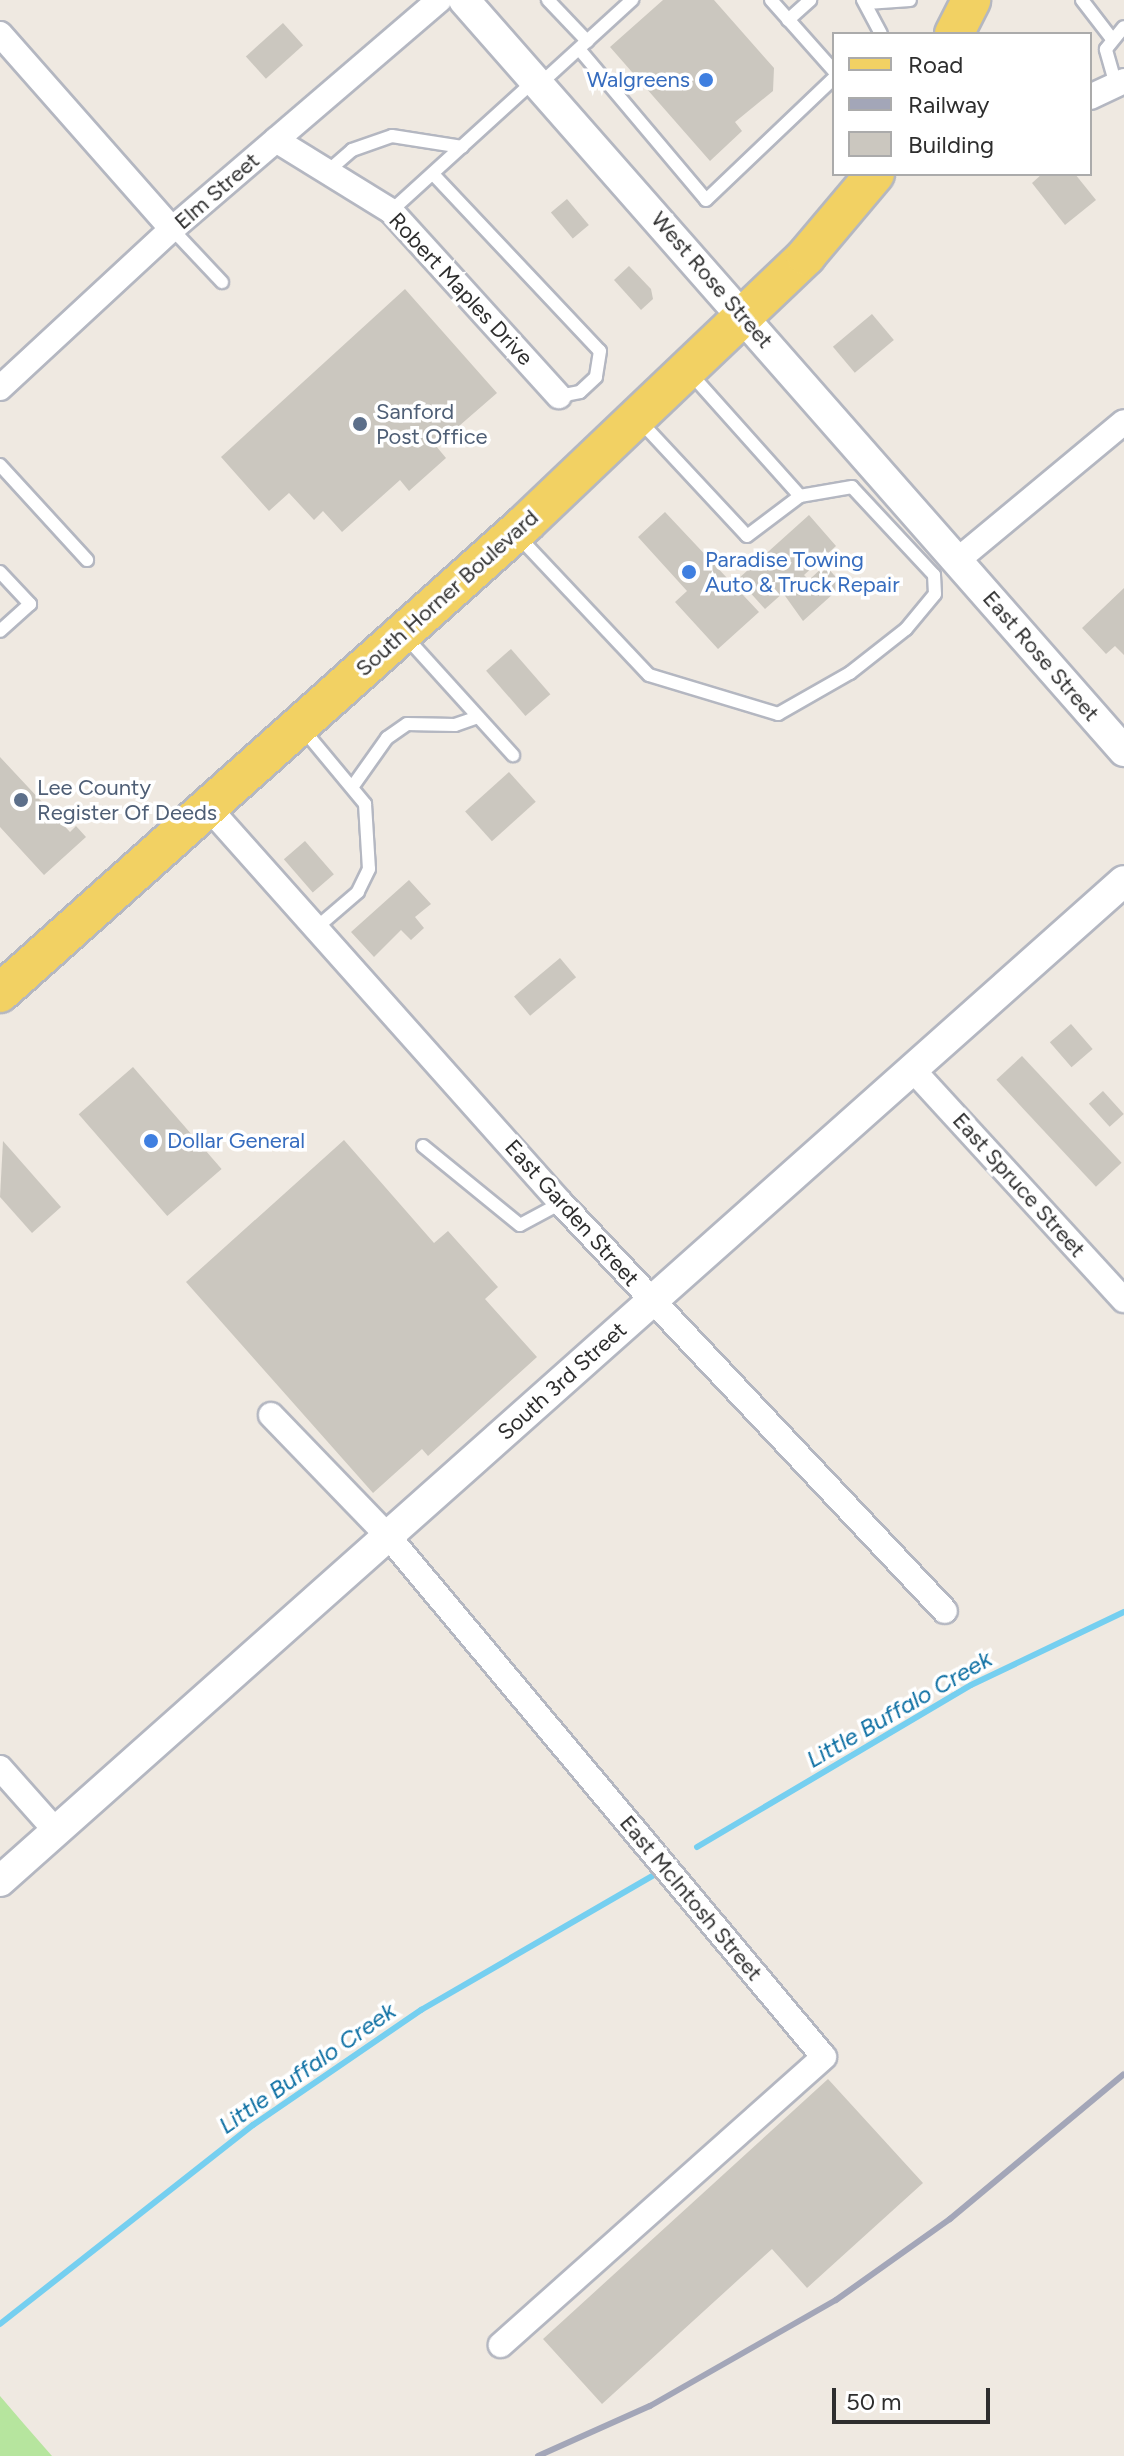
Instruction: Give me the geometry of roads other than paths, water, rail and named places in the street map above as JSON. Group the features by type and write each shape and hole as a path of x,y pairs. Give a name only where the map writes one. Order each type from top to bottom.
{"main road":[{"path":"955,32 971,0"},
{"name":"South Horner Boulevard","path":"0,993 515,533 834,227 873,176"}],"street":[{"name":"Elm Street","path":"0,388 172,229 439,0"},
{"name":"West Rose Street","path":"464,0 744,316 946,567"},
{"path":"0,34 172,229"},
{"path":"1092,96 1120,83"},
{"name":"Robert Maples Drive","path":"276,140 328,171 357,194 391,211 559,396"},
{"path":"946,567 1124,422"},
{"name":"East Rose Street","path":"946,567 1124,751"},
{"name":"East Garden Street","path":"208,807 561,1203 945,1611"},
{"name":"South 3rd Street","path":"0,1881 1124,881"},
{"name":"East Spruce Street","path":"913,1070 1124,1300"},
{"name":"East McIntosh Street","path":"271,1415 388,1536 824,2057 501,2345"},
{"path":"0,1768 56,1831"}],"lane":[{"path":"548,0 706,200 832,80"},
{"path":"391,211 632,0"},
{"path":"771,0 832,69"},
{"path":"788,20 810,0"},
{"path":"880,32 865,1 910,0"},
{"path":"1082,0 1112,39"},
{"path":"1120,83 1106,49 1124,27"},
{"path":"328,171 352,150 392,136 462,147"},
{"path":"433,174 600,351 596,377 580,392 559,396"},
{"path":"172,229 222,282"},
{"path":"687,370 800,496"},
{"path":"515,533 649,675 778,714 850,673 906,629 935,594 946,567 852,487 800,496 747,536 637,417"},
{"path":"0,465 87,560"},
{"path":"0,572 30,604 0,631"},
{"path":"402,633 513,755"},
{"path":"353,786 387,738 407,724 455,725 478,717"},
{"path":"300,725 365,804 369,869 358,892 315,929"},
{"path":"423,1146 520,1225 561,1203"}],"waterway":[{"name":"Little Buffalo Creek","path":"697,1847 971,1685 1124,1612"},
{"name":"Little Buffalo Creek","path":"0,2324 253,2125 421,2010 657,1873"}],"railway":[{"path":"538,2456 650,2406 836,2300 950,2219 1124,2074"}],"place":[{"name":"Walgreens","path":"706,80"},
{"name":"Sanford Post Office","path":"360,424"},
{"name":"Paradise Towing Auto & Truck Repair","path":"689,572"},
{"name":"Lee County Register Of Deeds","path":"21,800"},
{"name":"Dollar General","path":"151,1141"}]}
